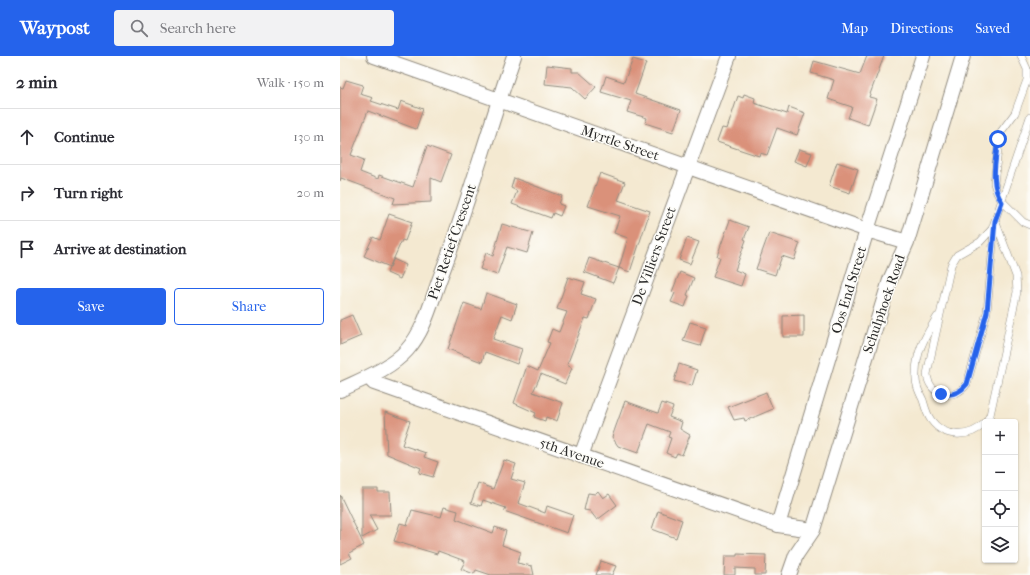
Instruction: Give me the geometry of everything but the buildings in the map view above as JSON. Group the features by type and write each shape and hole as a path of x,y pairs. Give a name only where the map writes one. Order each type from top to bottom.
{"street":[{"name":"Myrtle Street","path":"374,56 867,230 907,242"},
{"name":"Piet Retief Crescent","path":"340,390 368,377 400,357 419,334 460,226 514,56"},
{"name":"De Villiers Street","path":"581,456 728,56"},
{"name":"Oos End Street","path":"778,525 867,230 923,56"},
{"name":"Schulphoek Road","path":"789,575 796,555 813,530 890,280 907,242 963,56"},
{"name":"5th Avenue","path":"368,377 374,383 778,525 813,530"}],"lane":[{"path":"1021,56 1027,69 1027,80 1018,107 1013,116 1002,128 998,139 994,183 996,193 1002,202 1023,222 1030,225"},
{"path":"995,221 987,312 967,384 963,389 953,395 941,394 936,392 927,379 927,369 953,260 962,251 983,239 995,221 1030,117"},
{"path":"987,419 990,415 1018,285 995,221"},
{"path":"941,308 922,341 916,370 917,386 930,419 940,429 961,435 975,431 982,425"}],"route":[{"path":"941,394 953,395 963,389 967,384 987,312 995,221 1002,202 996,193 994,183 998,139"}]}
